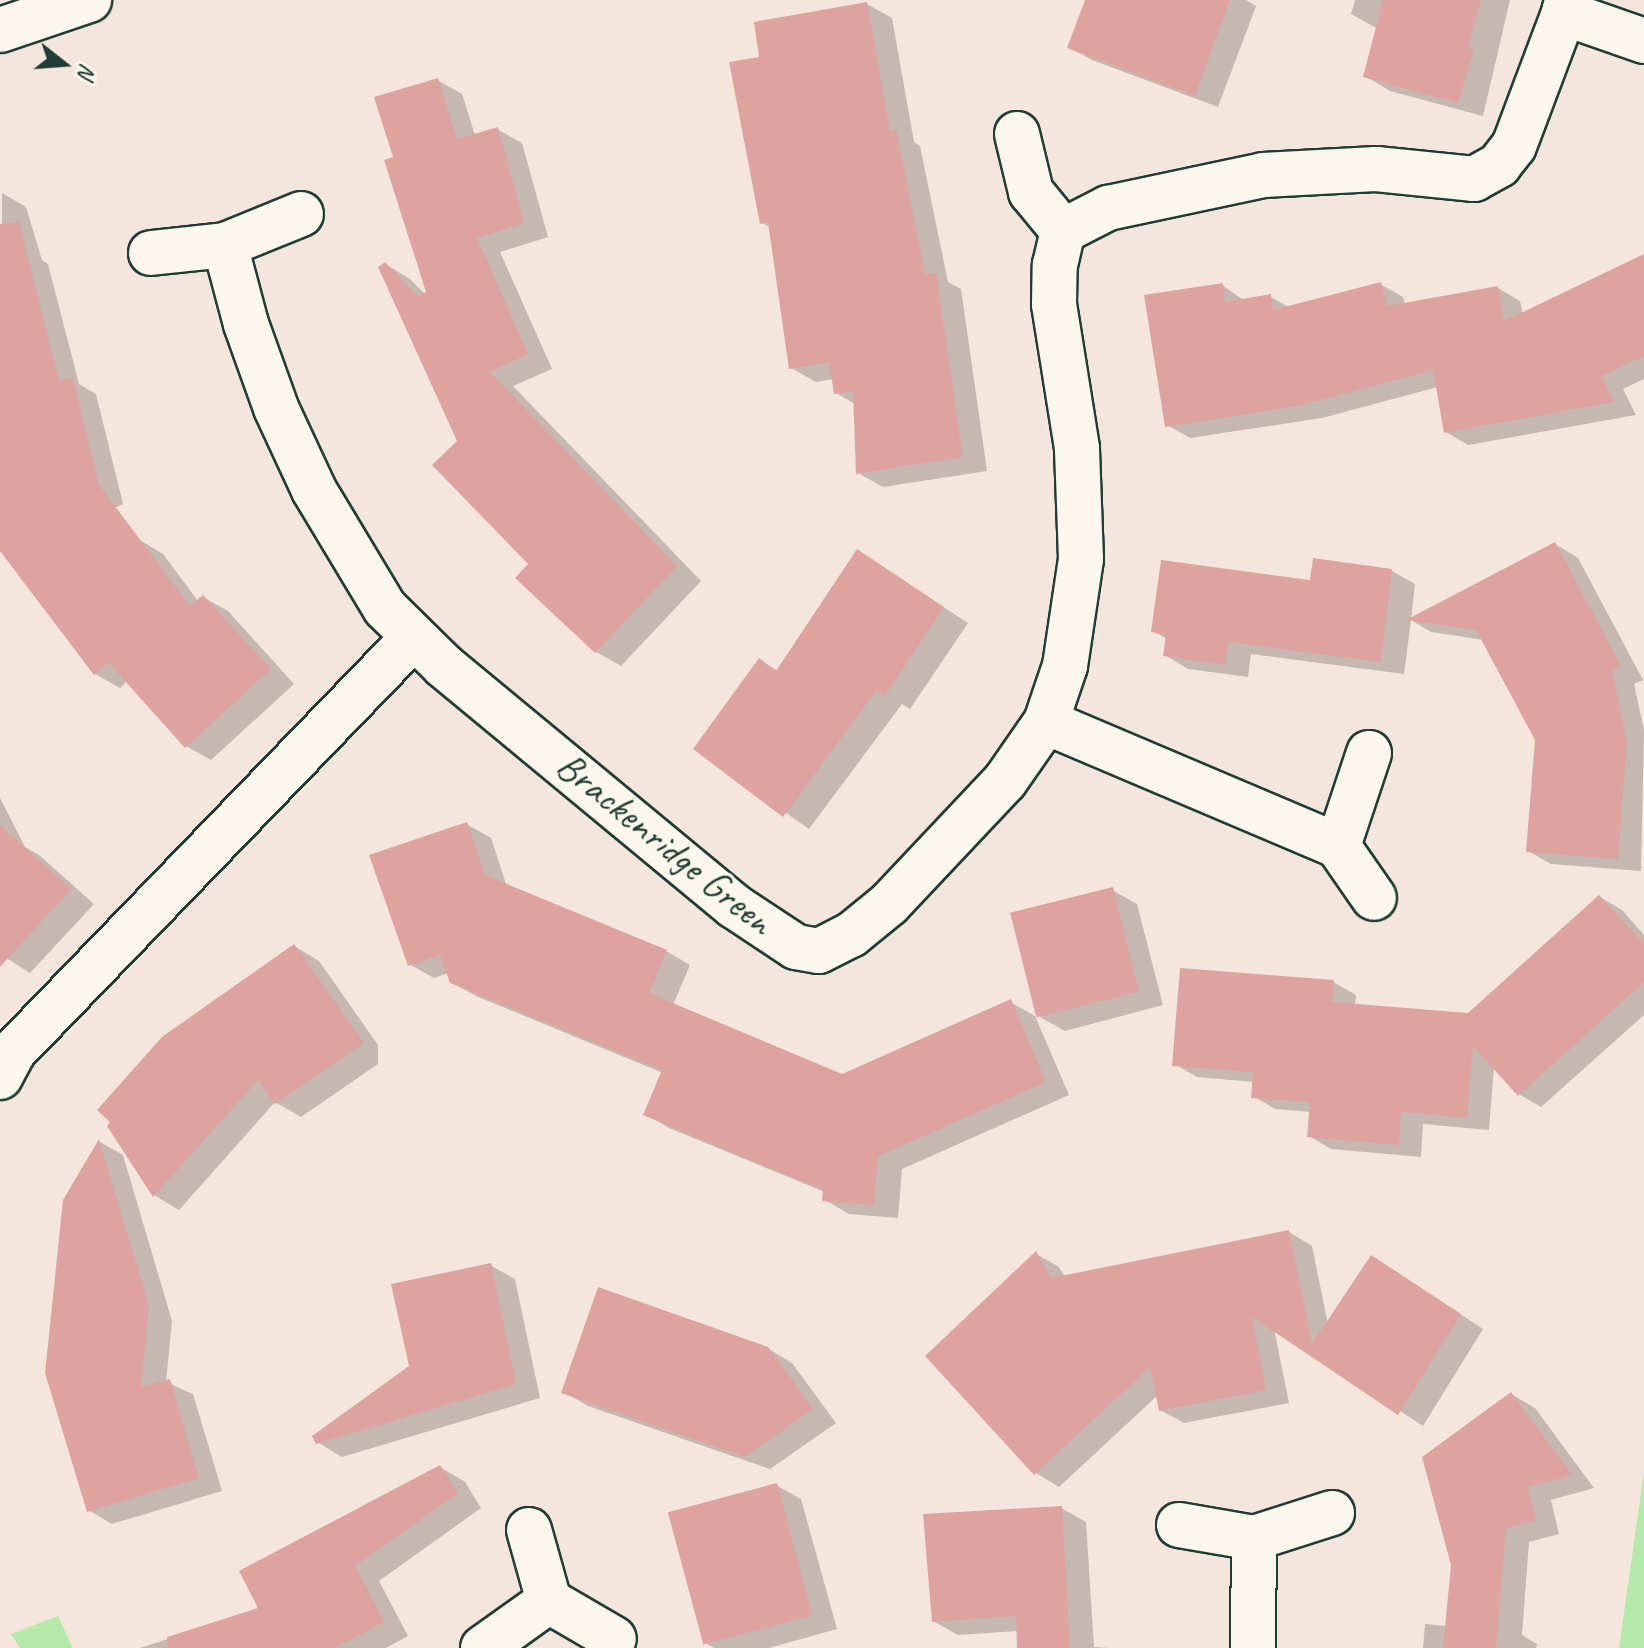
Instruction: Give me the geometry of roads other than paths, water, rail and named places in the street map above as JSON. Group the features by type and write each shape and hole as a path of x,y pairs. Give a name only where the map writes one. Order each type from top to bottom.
{"street":[{"path":"0,30 89,0"},
{"path":"1017,134 1031,192 1063,231 1108,208 1263,175 1376,169 1474,179 1499,165 1514,146 1566,6 1644,41"},
{"path":"151,253 225,245 301,214"},
{"name":"Brackenridge Green","path":"225,245 246,324 276,408 314,490 359,571 385,608 413,638 734,906 796,947 819,951 851,935 889,904 1005,781 1046,722 1065,666 1081,559 1077,448 1054,304 1055,265 1063,231"},
{"path":"5,1059 413,638"},
{"path":"1046,722 1338,846 1374,898"},
{"path":"1338,846 1369,753"},
{"path":"1179,1525 1254,1538 1332,1513"},
{"path":"529,1530 549,1601 614,1639"},
{"path":"1253,1648 1254,1538"},
{"path":"483,1648 549,1601"}]}
